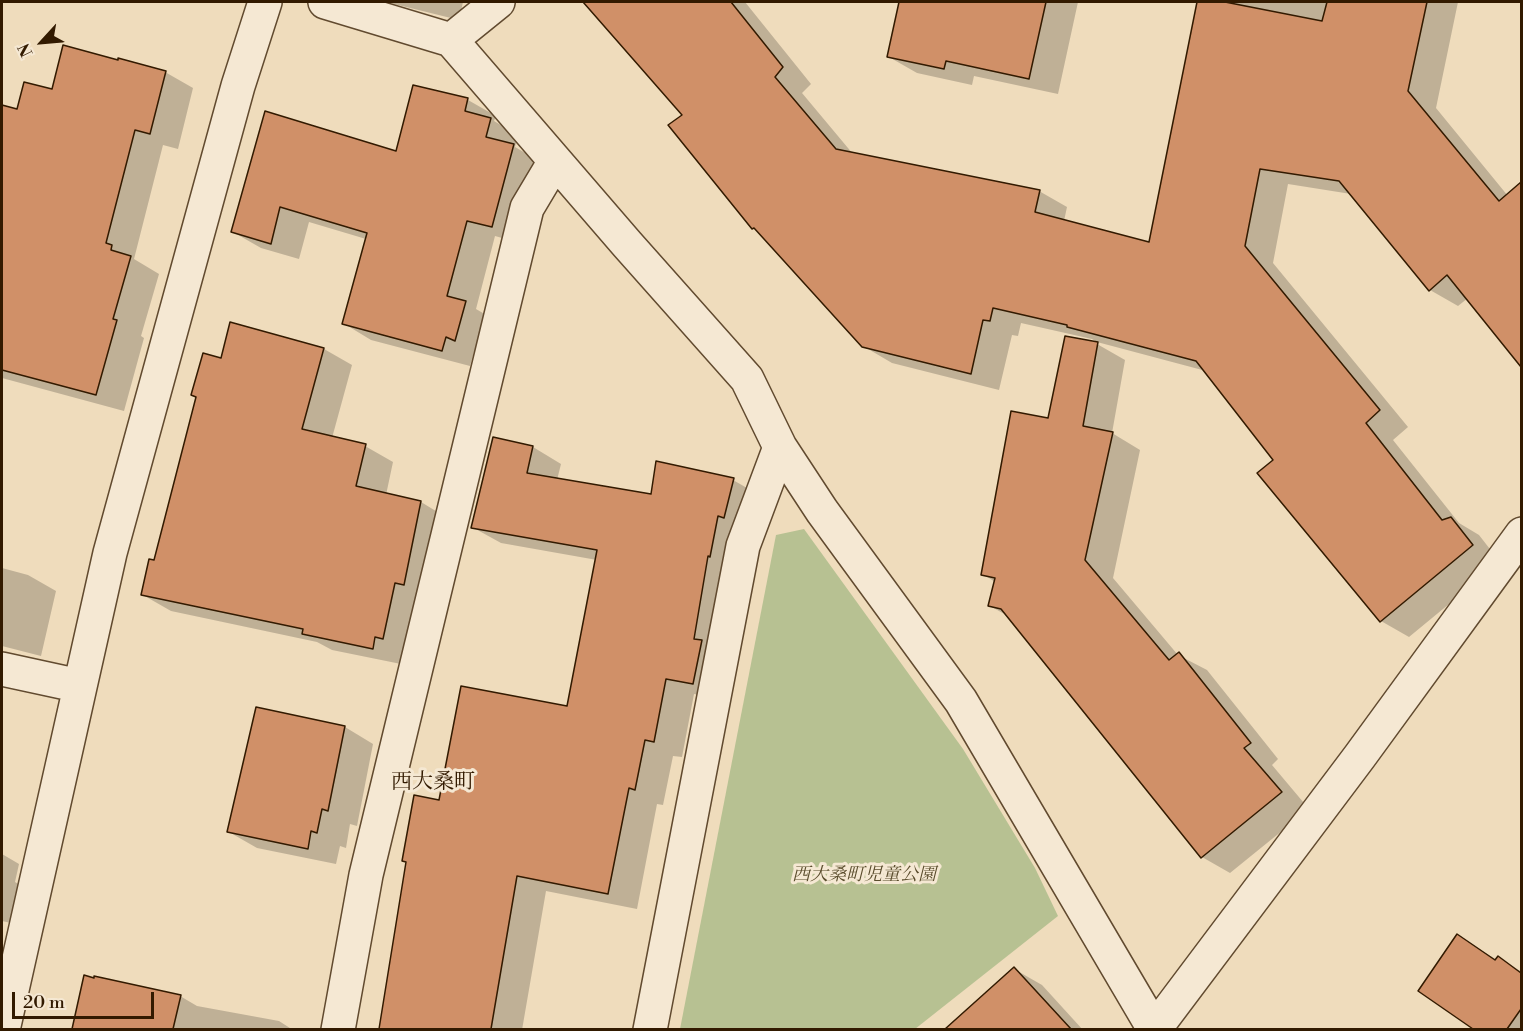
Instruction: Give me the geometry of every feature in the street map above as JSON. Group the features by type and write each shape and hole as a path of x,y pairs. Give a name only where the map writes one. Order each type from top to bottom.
{"street":[{"path":"3,1029 117,530 237,86 265,2"},
{"path":"325,2 451,40 747,379 780,447 822,511 961,701 1154,1029 1360,756 1521,534"},
{"path":"451,40 498,2"},
{"path":"338,1029 366,875 527,208 555,161"},
{"path":"650,1029 743,546 780,447"},
{"path":"2,669 80,686"}],"green space":[{"name":"西大桑町児童公園","path":"804,529 963,749 1035,868 1058,916 915,1029 680,1029 776,535"}],"building":[{"path":"583,2 731,2 783,67 775,77 836,149 1040,190 1035,212 1149,242 1197,2 1225,2 1322,21 1327,2 1427,2 1408,91 1499,201 1521,182 1521,367 1447,275 1429,291 1339,181 1260,169 1245,246 1380,410 1366,423 1442,520 1451,517 1473,545 1380,622 1257,473 1273,460 1196,361 1067,327 1067,325 993,308 990,321 983,320 971,374 862,347 754,228 752,229 668,125 682,115"},
{"path":"899,2 1046,2 1029,79 946,61 944,69 887,57"},
{"path":"63,45 166,71 150,134 135,130 106,243 112,245 111,250 131,256 113,319 117,320 96,395 2,370 2,105 17,109 24,82 52,89"},
{"path":"413,85 468,98 465,111 491,118 486,137 514,144 492,227 467,221 447,296 466,301 455,341 446,337 442,351 342,324 367,233 280,207 271,244 231,232 265,111 396,151"},
{"path":"230,322 324,348 302,429 366,444 356,486 421,501 404,585 395,583 383,639 375,637 373,649 302,634 303,629 141,595 149,559 154,560 196,397 191,395 203,353 221,358"},
{"path":"1065,336 1098,342 1083,426 1113,432 1085,560 1169,660 1179,652 1251,743 1244,748 1282,792 1201,858 1001,609 988,606 995,578 981,575 1011,411 1048,418"},
{"path":"493,437 533,446 527,473 651,494 656,461 734,478 724,518 718,516 710,557 708,556 694,639 702,640 693,684 666,679 654,742 645,740 635,790 629,788 608,894 517,876 491,1029 379,1029 406,862 402,861 414,795 439,800 461,686 567,706 597,550 471,528"},
{"path":"256,707 345,726 328,811 322,809 317,833 311,831 308,849 227,832"},
{"path":"1457,934 1495,960 1498,956 1521,973 1521,1009 1507,1029 1473,1029 1418,991"},
{"path":"1014,967 1071,1029 945,1029"},
{"path":"84,975 181,995 173,1029 72,1029"}],"district":[{"name":"西大桑町","path":"433,783"}]}
